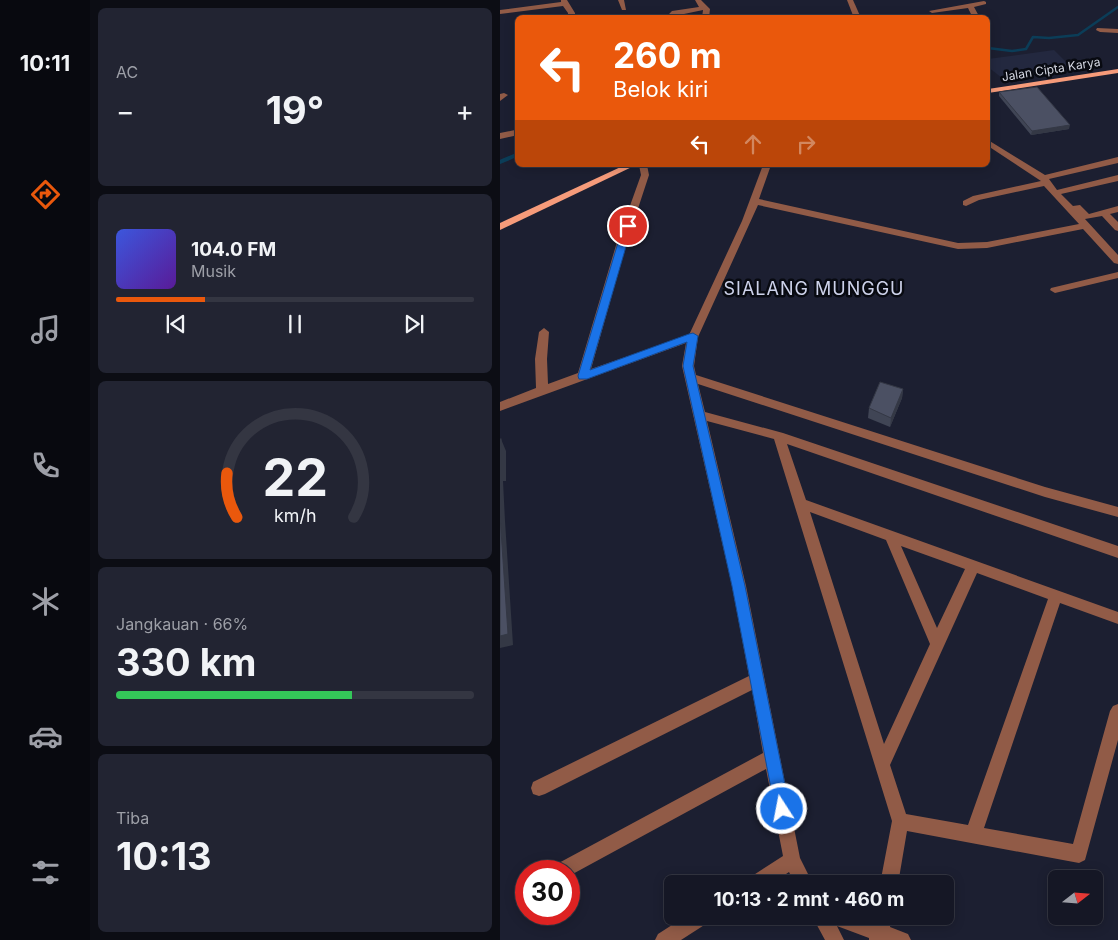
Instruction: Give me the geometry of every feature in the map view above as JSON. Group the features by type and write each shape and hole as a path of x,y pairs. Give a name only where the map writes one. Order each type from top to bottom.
{"main road":[{"name":"Jalan Cipta Karya","path":"990,91 1118,71"},
{"path":"500,227 628,167"}],"street":[{"path":"517,0 519,10"},
{"path":"621,0 624,9"},
{"path":"698,0 709,12 707,15"},
{"path":"850,0 857,15"},
{"path":"500,12 565,2 572,15"},
{"path":"935,15 930,8 984,3"},
{"path":"970,5 976,15"},
{"path":"671,15 674,12 698,10 704,7"},
{"path":"1100,30 1118,31"},
{"path":"500,136 515,133"},
{"path":"990,144 1045,180 1118,261"},
{"path":"966,203 976,198 1118,160"},
{"path":"583,376 622,242 645,175 643,167"},
{"path":"766,167 747,221 693,336 688,366 739,586 792,860 800,875"},
{"path":"1118,178 1061,191 1087,217 1118,209"},
{"path":"754,201 958,246 987,245 1085,226"},
{"path":"1104,212 1118,228"},
{"path":"1055,290 1118,276"},
{"path":"542,390 541,359 544,332"},
{"path":"500,407 693,336"},
{"path":"691,378 1045,492 1118,512"},
{"path":"700,415 780,436 1118,552"},
{"path":"780,436 900,821 891,875"},
{"path":"801,504 1118,618"},
{"path":"891,537 937,644"},
{"path":"882,765 972,566"},
{"path":"973,835 1056,596"},
{"path":"539,788 757,680"},
{"path":"900,821 1079,854 1118,711"},
{"path":"580,861 772,757"},
{"path":"769,875 792,860"},
{"path":"672,938 690,925"},
{"path":"826,925 835,940"},
{"path":"864,925 881,930 902,940"}],"shaded area":[{"path":"1054,50 1072,68 1002,78 990,69 990,59"}],"building":[{"path":"1037,87 1070,125 1032,131 999,92"},
{"path":"880,382 903,389 891,418 869,408"},
{"path":"501,439 501,469 500,469"},
{"path":"500,516 508,634 500,636"}],"waterway":[{"path":"990,48 1012,51 1026,49 1033,37 1049,38 1078,35 1118,7"},
{"path":"511,157 515,155"},
{"path":"500,162 514,156"}],"district":[{"name":"SIALANG MUNGGU","path":"814,288"}],"route":[{"path":"628,226 583,376 693,336 688,366 739,586 782,809"}]}
